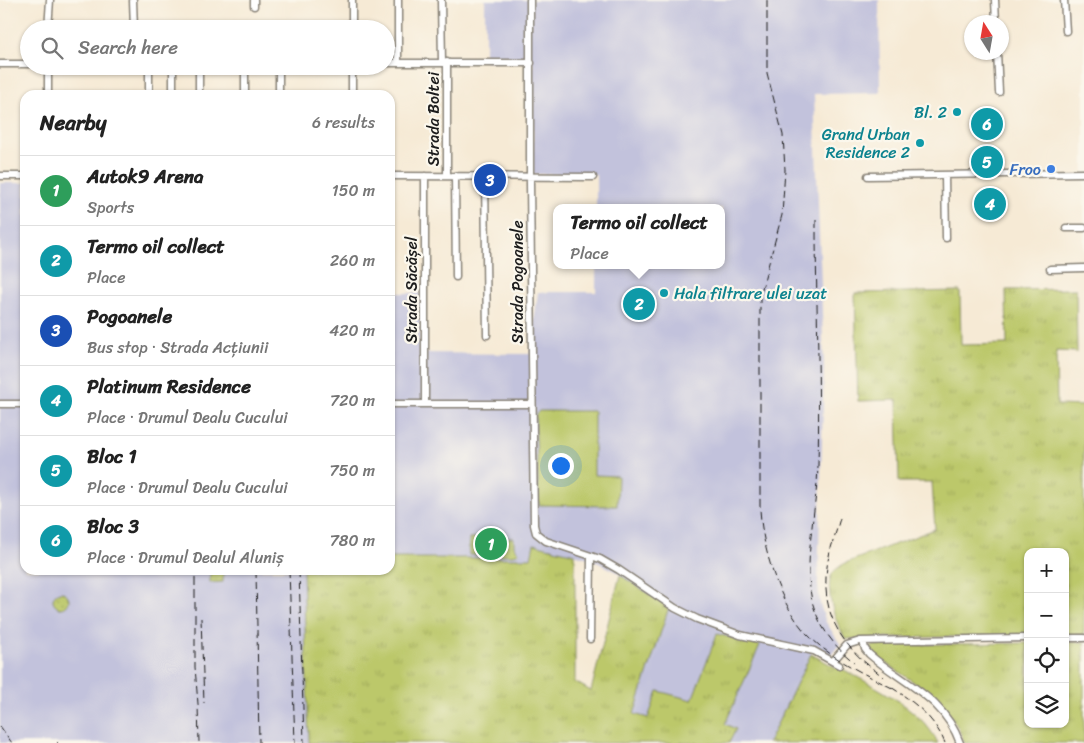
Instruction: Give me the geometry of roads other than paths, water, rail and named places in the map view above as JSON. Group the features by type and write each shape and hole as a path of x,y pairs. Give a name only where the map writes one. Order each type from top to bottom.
{"street":[{"path":"48,20 49,0"},
{"path":"133,0 134,20"},
{"path":"352,0 352,20"},
{"path":"398,0 398,63 531,63"},
{"name":"Strada Boltei","path":"441,0 447,176"},
{"name":"Strada Pogoanele","path":"530,0 534,524 536,533 546,541 591,556"},
{"path":"995,0 996,15"},
{"path":"1064,0 1066,31"},
{"path":"997,60 999,92"},
{"path":"0,64 20,64"},
{"path":"48,75 48,90"},
{"path":"149,75 149,90"},
{"path":"173,75 173,90"},
{"path":"199,75 199,90"},
{"path":"245,90 246,75"},
{"path":"279,75 279,90"},
{"path":"352,75 352,90"},
{"path":"868,176 1084,173"},
{"path":"945,175 946,238"},
{"path":"0,176 20,176"},
{"path":"395,176 593,177"},
{"name":"Strada Săcășel","path":"425,176 425,404"},
{"path":"455,176 456,277"},
{"path":"485,176 487,335"},
{"path":"1066,228 1084,228"},
{"path":"1050,269 1084,268"},
{"path":"0,404 20,404"},
{"path":"395,404 532,404"},
{"path":"590,639 591,556 619,570 675,608 703,622 740,636 814,651 836,663 846,646 863,641 1024,638"},
{"path":"1069,638 1084,638"},
{"path":"863,641 865,649 874,659 921,691 943,711 960,743"}],"railway":[{"path":"767,0 767,73 783,135 785,170 782,215 760,296 760,509 765,542 769,560 782,595 800,626 830,654 896,690"},
{"path":"816,220 818,465 810,551 810,585 812,601 818,619 840,650 854,662"},
{"path":"840,518 827,567 827,601 838,631 847,644 870,667 884,677"},
{"path":"256,575 259,743"},
{"path":"289,575 295,743"},
{"path":"299,575 304,743"},
{"path":"195,578 195,667 199,743"},
{"path":"201,618 204,703"},
{"path":"891,687 923,711 935,725 945,743"},
{"path":"0,726 12,743"}],"place":[{"name":"Bl. 2","path":"957,112"},
{"name":"Bloc 3","path":"987,124"},
{"name":"Grand Urban Residence 2","path":"920,143"},
{"name":"Bloc 1","path":"987,162"},
{"name":"Froo","path":"1051,169"},
{"name":"Pogoanele","path":"490,180"},
{"name":"Platinum Residence","path":"990,204"},
{"name":"Hala filtrare ulei uzat","path":"664,293"},
{"name":"Termo oil collect","path":"639,304"},
{"name":"Autok9 Arena","path":"491,544"}]}
